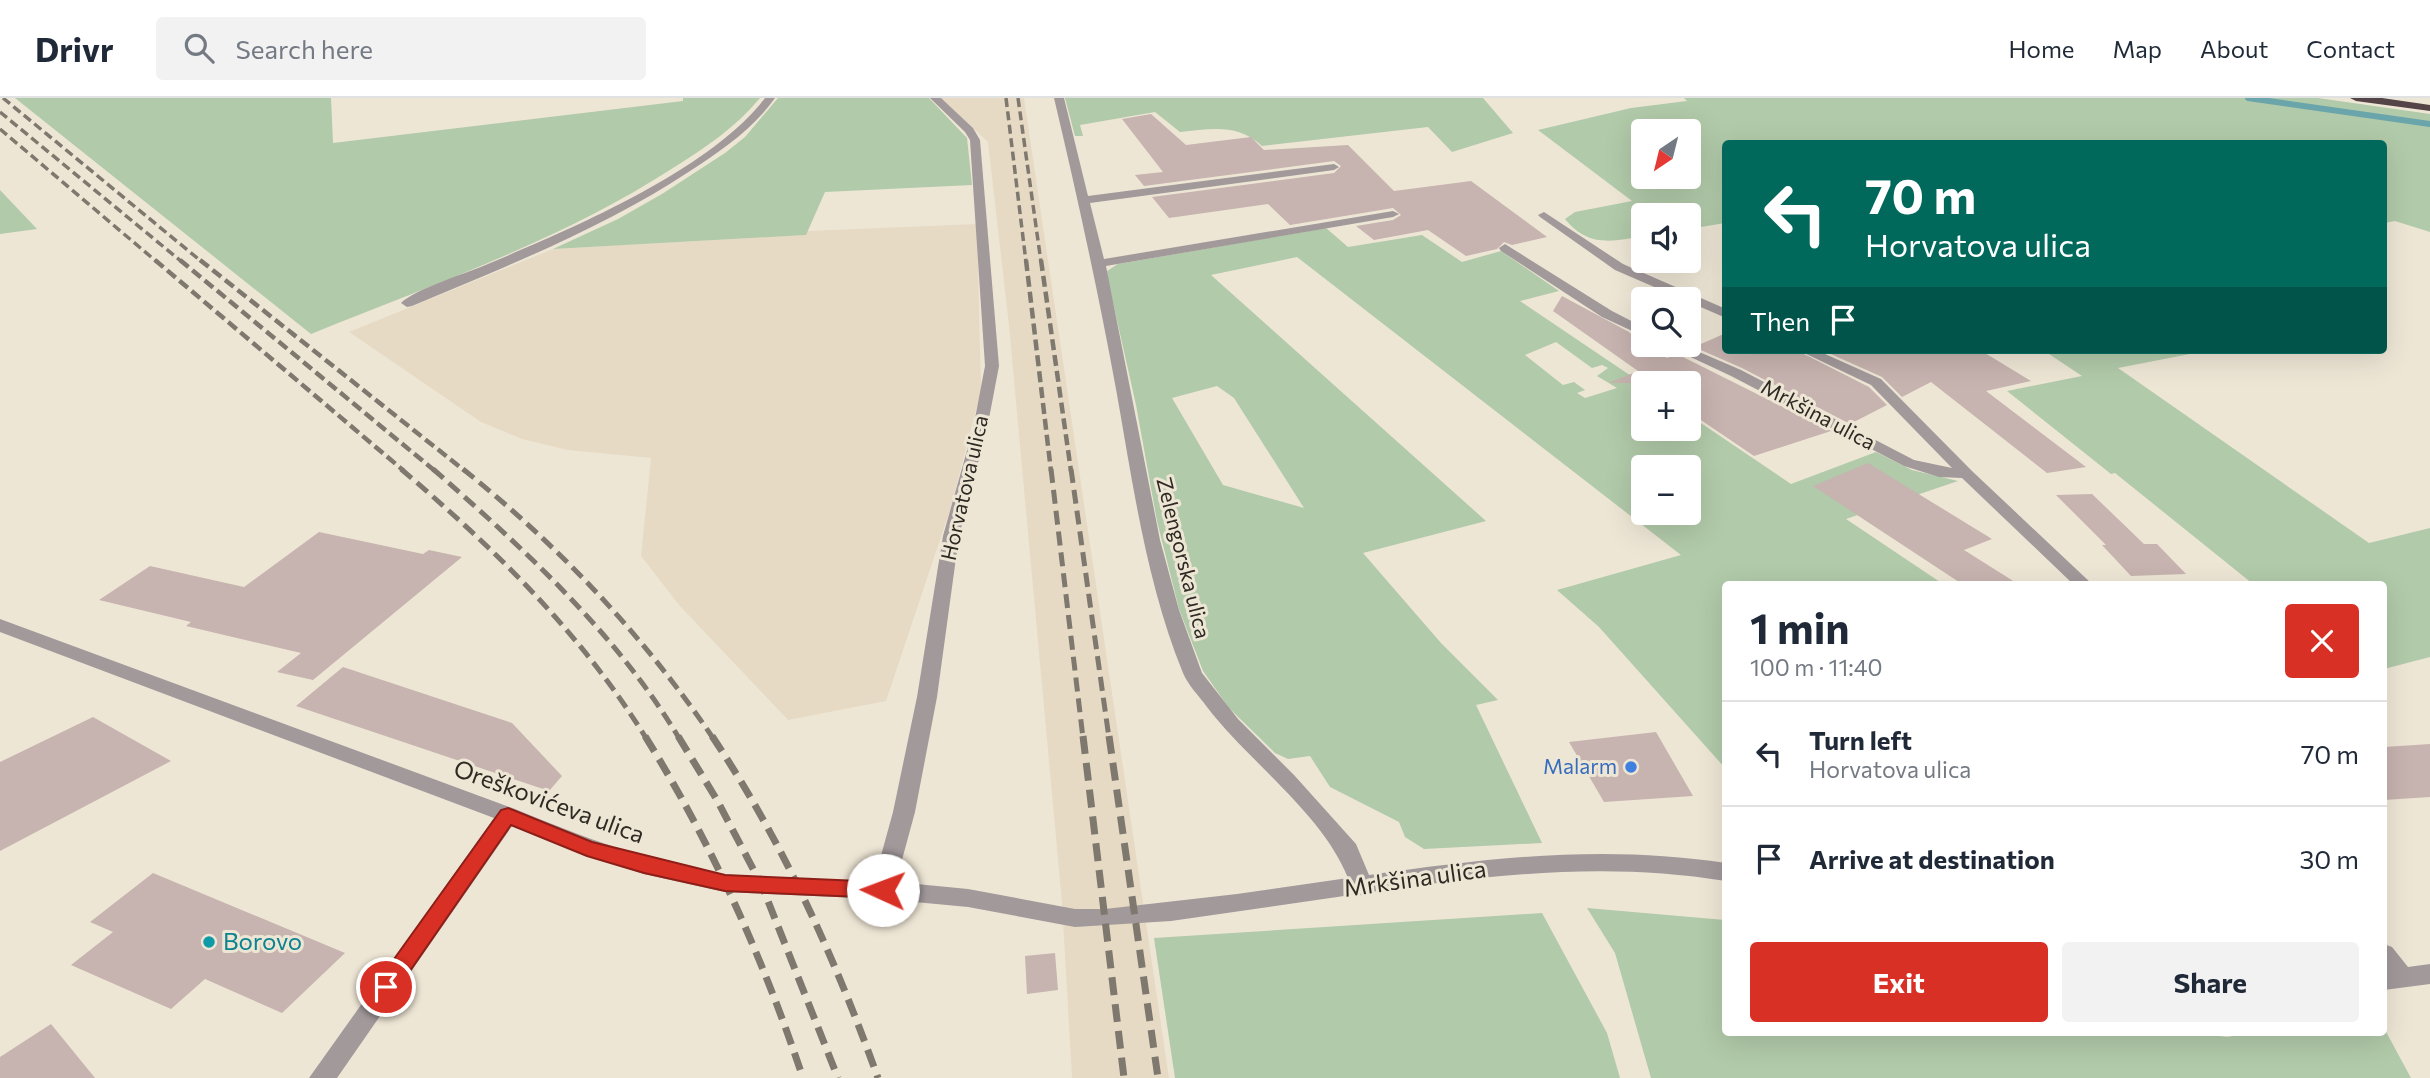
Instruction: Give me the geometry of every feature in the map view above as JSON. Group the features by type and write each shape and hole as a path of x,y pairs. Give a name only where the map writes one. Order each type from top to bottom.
{"highway":[{"path":"2356,98 2430,108"},
{"path":"2423,98 2430,99"}],"street":[{"path":"407,303 614,212 681,174 730,140 762,110 770,98"},
{"name":"Horvatova ulica","path":"883,890 904,812 924,709 951,536 980,429 992,366 975,140 969,130 935,98"},
{"name":"Zelengorska ulica","path":"1059,98 1099,264 1152,540 1170,610 1193,675 1231,724 1287,780 1348,850 1363,887"},
{"path":"1084,200 1334,167"},
{"path":"1099,264 1393,214"},
{"path":"1544,215 1619,267 1722,312"},
{"path":"1505,248 1607,314 1631,326"},
{"path":"1814,354 1877,382 1966,474 2080,581"},
{"name":"Mrkšina ulica","path":"1699,357 1736,373 1909,463 1939,472 1966,474"},
{"name":"Oreškovićeva ulica","path":"0,625 508,815 587,848 644,865 725,883 883,890 968,898 1075,918 1105,918"},
{"path":"323,1078 508,815"},
{"name":"Mrkšina ulica","path":"1105,918 1363,887 1522,863 1633,861 1722,872"},
{"path":"2387,962 2393,979 2430,974"}],"shaded area":[{"path":"941,98 1024,98 1169,1078 1072,1078 1062,903 1009,326 988,142"},
{"path":"977,224 981,391 950,510 886,701 788,720 679,605 641,556 651,458 568,450 522,439 481,422 349,332 553,249 805,235 807,231"}],"green space":[{"path":"15,98 331,98 333,143 683,101 683,98 760,98 730,128 631,194 542,239 311,334"},
{"path":"778,98 929,98 967,138 972,185 825,192 806,235 553,249 618,219 725,153 745,137"},
{"path":"1065,98 1483,98 1513,133 1452,152 1428,127 1262,146 1243,134 1223,129 1180,132 1155,112 1080,125 1083,136 1075,136"},
{"path":"1684,98 2318,98 2430,114 2430,232 2395,221 2387,222 2387,140 1722,140 1722,224 1701,227 1701,203 1631,203 1631,238 1601,240 1582,234 1565,219 1575,212 1632,201 1538,130 1631,108 1687,101"},
{"path":"0,190 37,229 0,234"},
{"path":"1326,228 1348,247 1422,235 1462,262 1501,251 1559,291 1520,301 1631,376 1631,441 1701,441 1701,423 1791,484 1876,452 1912,470 1958,481 1846,519 1939,581 1722,581 1722,765 1599,627 1557,590 1681,555 1642,525 1701,525 1701,455 1631,455 1631,516 1297,257 1211,275 1486,521 1363,553 1441,643 1498,700 1476,705 1542,843 1424,849 1405,837 1399,822 1330,787 1310,756 1288,759 1275,753 1229,708 1203,671 1179,609 1157,521 1136,405 1107,271 1118,264","holes":["1556,342 1592,368 1602,365 1608,368 1597,376 1617,388 1585,398 1577,393 1585,390 1574,382 1563,385 1525,355","1217,386 1234,398 1304,508 1223,485 1172,398"]},
{"path":"2049,354 2190,354 2118,368 2369,543 2430,528 2430,657 2387,668 2387,581 2249,581 2115,473 2111,474 2007,391 2082,376"},
{"path":"1587,908 1722,920 1722,1036 2227,1037 2387,1036 2387,1034 2411,1078 1651,1078 1615,953"},
{"path":"1542,913 1607,1033 1620,1078 1175,1078 1154,938"}],"building":[{"path":"1151,114 1186,145 1251,137 1264,150 1348,145 1394,191 1471,181 1547,237 1512,245 1504,242 1497,249 1466,256 1428,230 1374,240 1356,226 1393,220 1401,215 1393,208 1290,225 1268,204 1169,218 1152,197 1334,173 1341,166 1334,161 1144,186 1135,175 1163,172 1122,119"},
{"path":"1562,296 1629,332 1631,357 1683,357 1831,431 1754,456 1701,420 1701,371 1638,371 1553,311"},
{"path":"1722,335 1722,354 1804,354 1869,387 1887,405 1850,424 1742,368 1701,350 1701,344"},
{"path":"1831,354 1987,354 2031,381 1986,391 2086,467 2047,473 1931,382 1902,397 1882,377"},
{"path":"1631,374 1631,383 1609,383"},
{"path":"1868,463 1992,539 1964,550 2013,581 1957,581 1813,486"},
{"path":"2092,494 2144,544 2157,544 2186,574 2131,576 2102,545 2106,545 2056,495"},
{"path":"319,532 423,554 429,550 462,557 313,680 277,672 301,653 186,626 191,622 99,600 150,566 244,587"},
{"path":"343,667 512,723 562,776 549,791 296,706"},
{"path":"93,717 171,761 0,851 0,762"},
{"path":"1656,732 1693,796 1604,802 1569,742"},
{"path":"2430,744 2430,797 2387,800 2387,747"},
{"name":"Borovo","path":"153,873 345,953 282,1013 205,979 171,1009 71,965 113,932 90,922"},
{"path":"1055,953 1058,990 1027,994 1025,956"},
{"path":"51,1024 95,1078 0,1078 0,1057"}],"waterway":[{"path":"2248,98 2430,124"}],"railway":[{"path":"3,98 202,262"},
{"path":"1006,98 1026,262"},
{"path":"1018,98 1041,262"},
{"path":"0,112 182,262"},
{"path":"0,129 157,262"},
{"path":"155,260 404,471"},
{"path":"180,260 435,471"},
{"path":"200,260 465,471"},
{"path":"1026,260 1051,471"},
{"path":"1041,260 1071,471"},
{"path":"401,469 470,530 565,628 594,663 646,738"},
{"path":"433,469 501,530 566,594 627,663 679,738"},
{"path":"463,469 533,529 598,594 658,663 713,738"},
{"path":"1051,469 1083,738"},
{"path":"1071,469 1109,738"},
{"path":"645,736 692,818 734,902 771,989 803,1078"},
{"path":"678,736 717,800 762,886 838,1078"},
{"path":"712,736 762,817 806,902 844,989 878,1078"},
{"path":"1083,736 1124,1078"},
{"path":"1109,736 1158,1078"}],"place":[{"name":"Malarm","path":"1631,767"},
{"name":"Borovo","path":"209,942"}],"route":[{"path":"386,987 508,815 587,848 644,865 725,883 883,890"}]}
